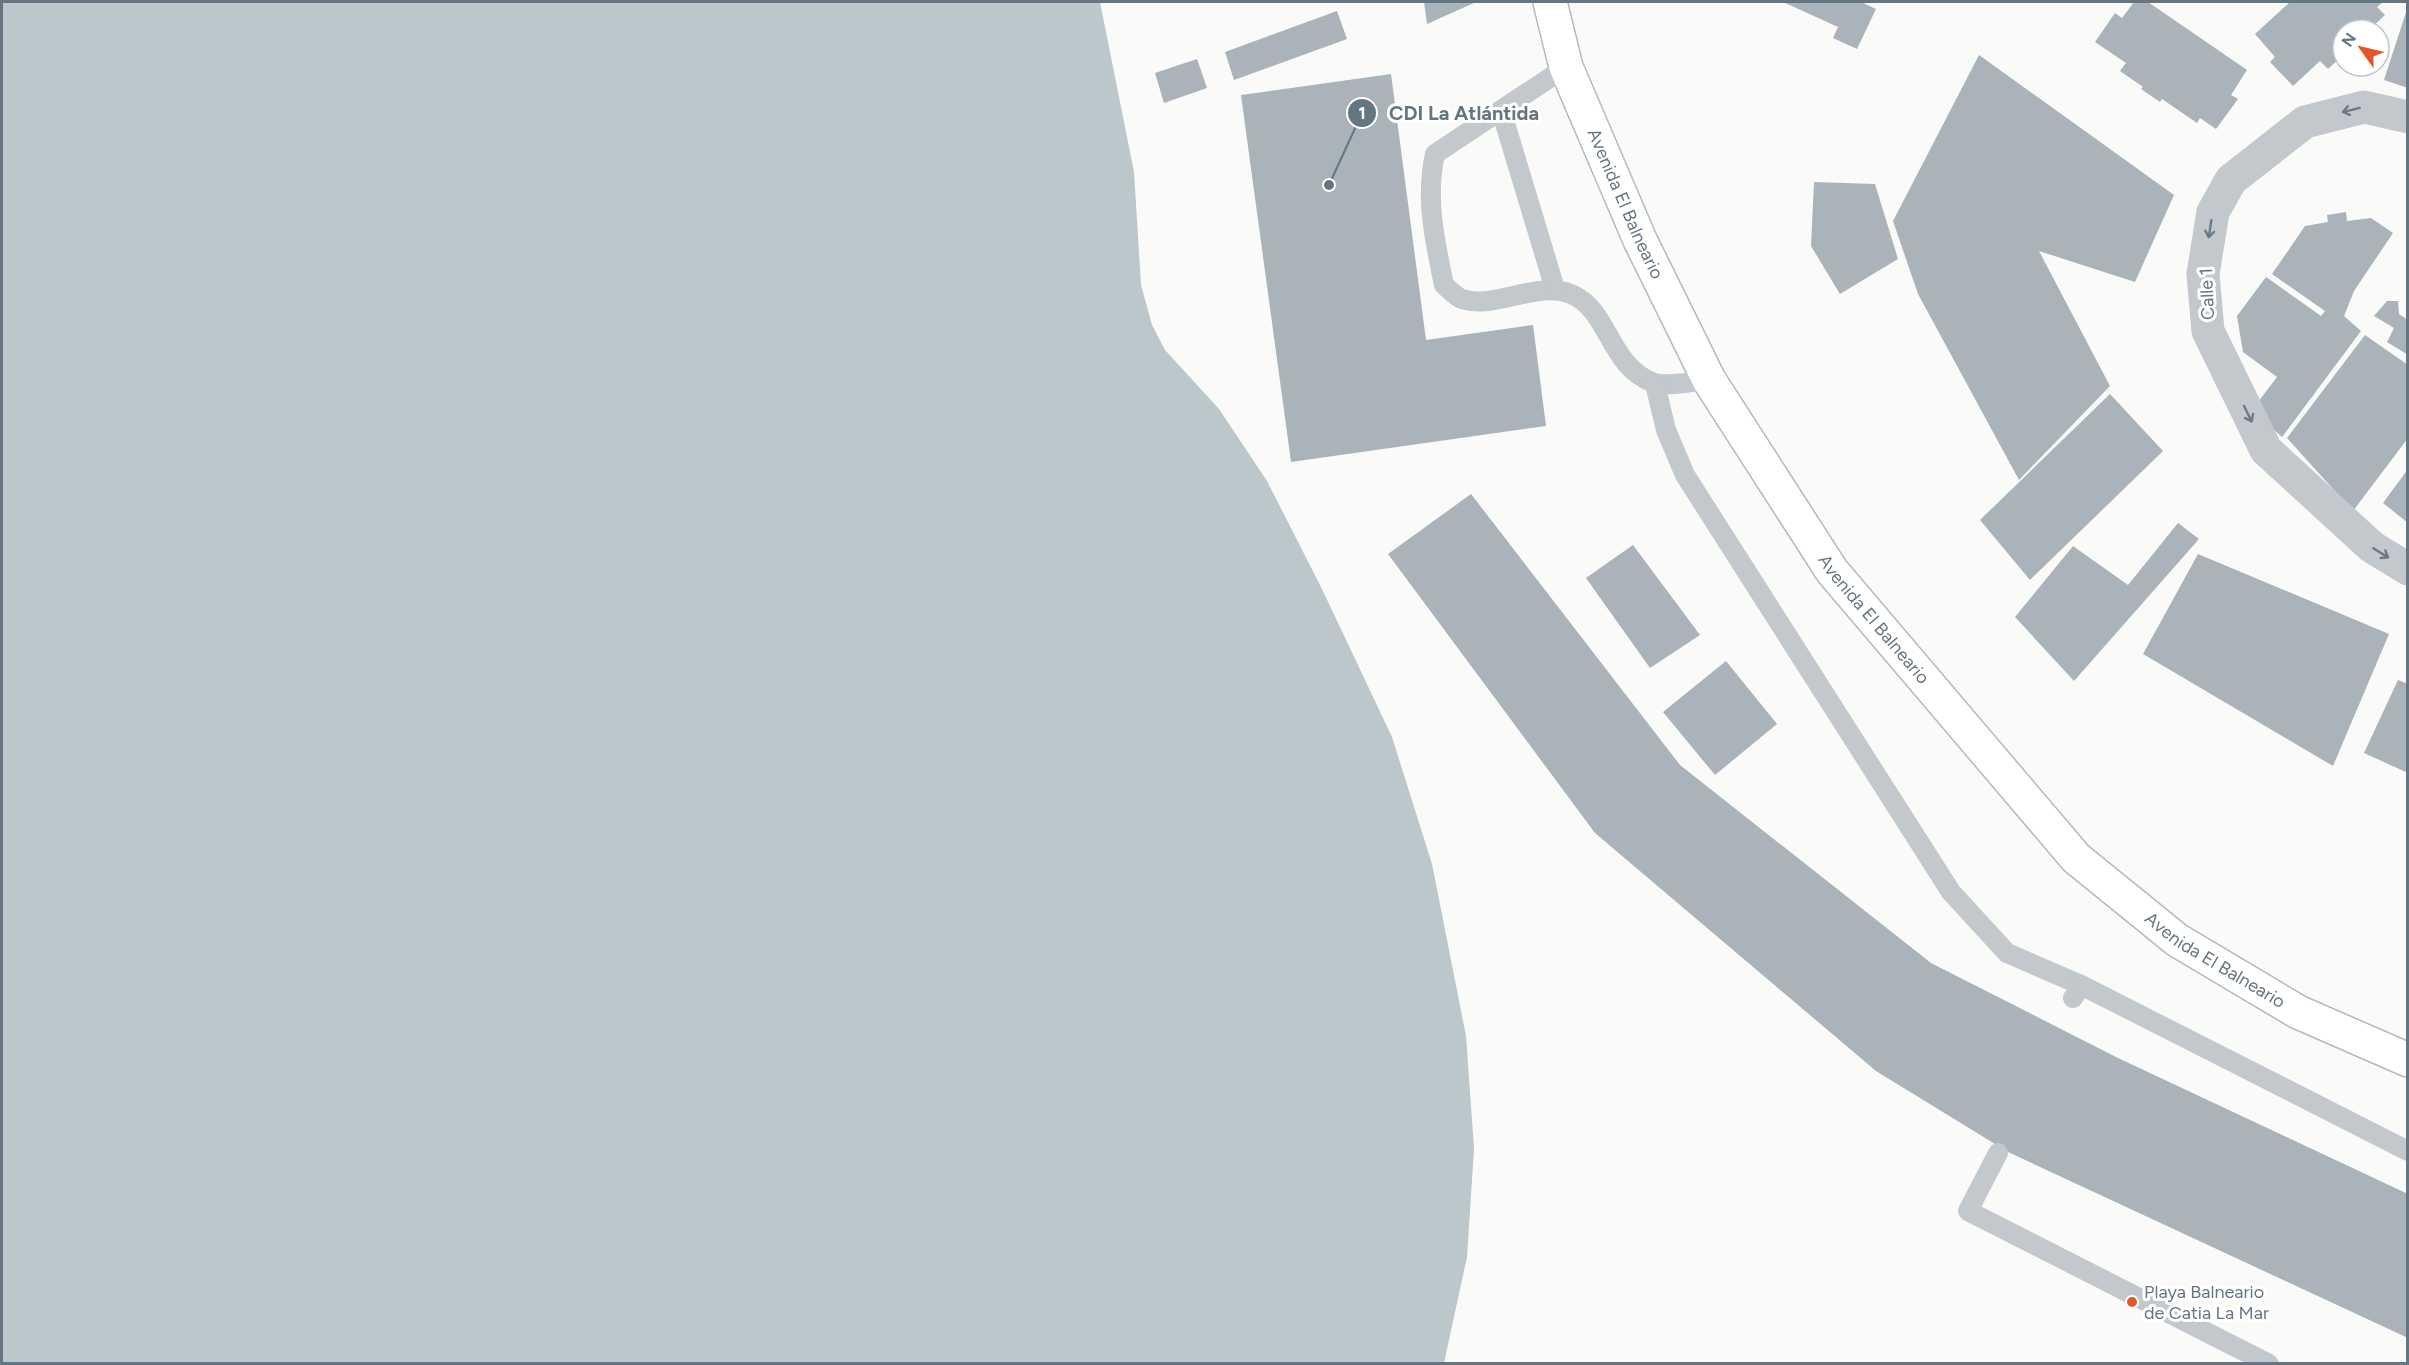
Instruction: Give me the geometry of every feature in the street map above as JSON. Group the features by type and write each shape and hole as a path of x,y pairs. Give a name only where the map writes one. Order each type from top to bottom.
{"street":[{"name":"Avenida El Balneario","path":"1550,2 1566,67 1640,240 1709,381 1832,571 2076,858 2177,940 2298,1012 2408,1060"},
{"name":"Calle 1","path":"2408,117 2364,107 2306,122 2296,129 2231,180 2212,212 2203,274 2208,331 2266,450 2372,547 2408,569"}],"lane":[{"path":"1566,67 1435,154 1430,175 1433,231 1444,285 1462,299 1483,300 1555,289 1574,295 1597,316 1625,366 1655,384 1709,381"},
{"path":"1501,110 1555,289"},
{"path":"1655,384 1666,430 1685,475 1951,892 2007,953 2077,991 2408,1151"},
{"path":"1998,1153 1968,1211 2269,1364"}],"shaded area":[{"path":"2,2 1100,2 1134,172 1141,285 1152,325 1165,350 1219,409 1267,481 1321,587 1392,737 1432,864 1466,1036 1474,1149 1467,1257 1444,1363 2,1363"}],"building":[{"path":"1424,2 1476,2 1427,24"},
{"path":"1783,2 1861,2 1876,9 1857,49 1833,38 1838,27"},
{"path":"2134,2 2148,2 2247,70 2231,95 2238,99 2216,129 2200,118 2197,123 2162,99 2160,102 2141,89 2143,87 2120,71 2126,63 2095,42 2115,13 2122,18"},
{"path":"2290,2 2383,2 2377,7 2385,15 2382,18 2331,18 2331,66 2328,69 2320,61 2293,86 2270,62 2275,57 2255,34"},
{"path":"2408,9 2408,88 2384,80 2391,78 2391,58"},
{"path":"1337,11 1347,39 1234,80 1225,52"},
{"path":"1979,55 2174,195 2135,282 2039,251 2110,386 2019,480 1918,294 1893,221"},
{"path":"1197,59 1207,88 1164,103 1155,73"},
{"path":"1391,74 1426,340 1533,325 1546,426 1291,462 1241,95"},
{"path":"1814,182 1875,184 1898,259 1840,294 1811,246"},
{"path":"2346,212 2347,221 2371,218 2393,233 2354,291 2344,316 2361,331 2282,437 2252,410 2277,377 2243,352 2237,316 2266,277 2321,316 2325,311 2272,274 2305,226 2328,222 2327,215"},
{"path":"2387,301 2398,301 2399,314 2408,320 2408,355 2387,342 2394,328 2374,316"},
{"path":"2365,335 2408,365 2408,438 2353,511 2287,438"},
{"path":"2110,394 2163,451 2030,580 1980,520"},
{"path":"2408,469 2408,523 2383,503"},
{"path":"1471,494 1680,765 1931,963 2118,1058 2408,1194 2408,1338 2008,1152 1876,1071 1595,833 1388,554"},
{"path":"2178,523 2199,539 2074,681 2015,617 2073,546 2128,585"},
{"path":"1633,545 1700,635 1650,668 1586,578"},
{"path":"2198,554 2389,634 2333,766 2143,654"},
{"path":"1726,661 1777,724 1715,775 1663,712"},
{"path":"2398,680 2408,684 2408,773 2364,753"}],"place":[{"name":"CDI La Atlántida","path":"1329,185"},
{"name":"Playa Balneario de Catia La Mar","path":"2132,1302"}]}
